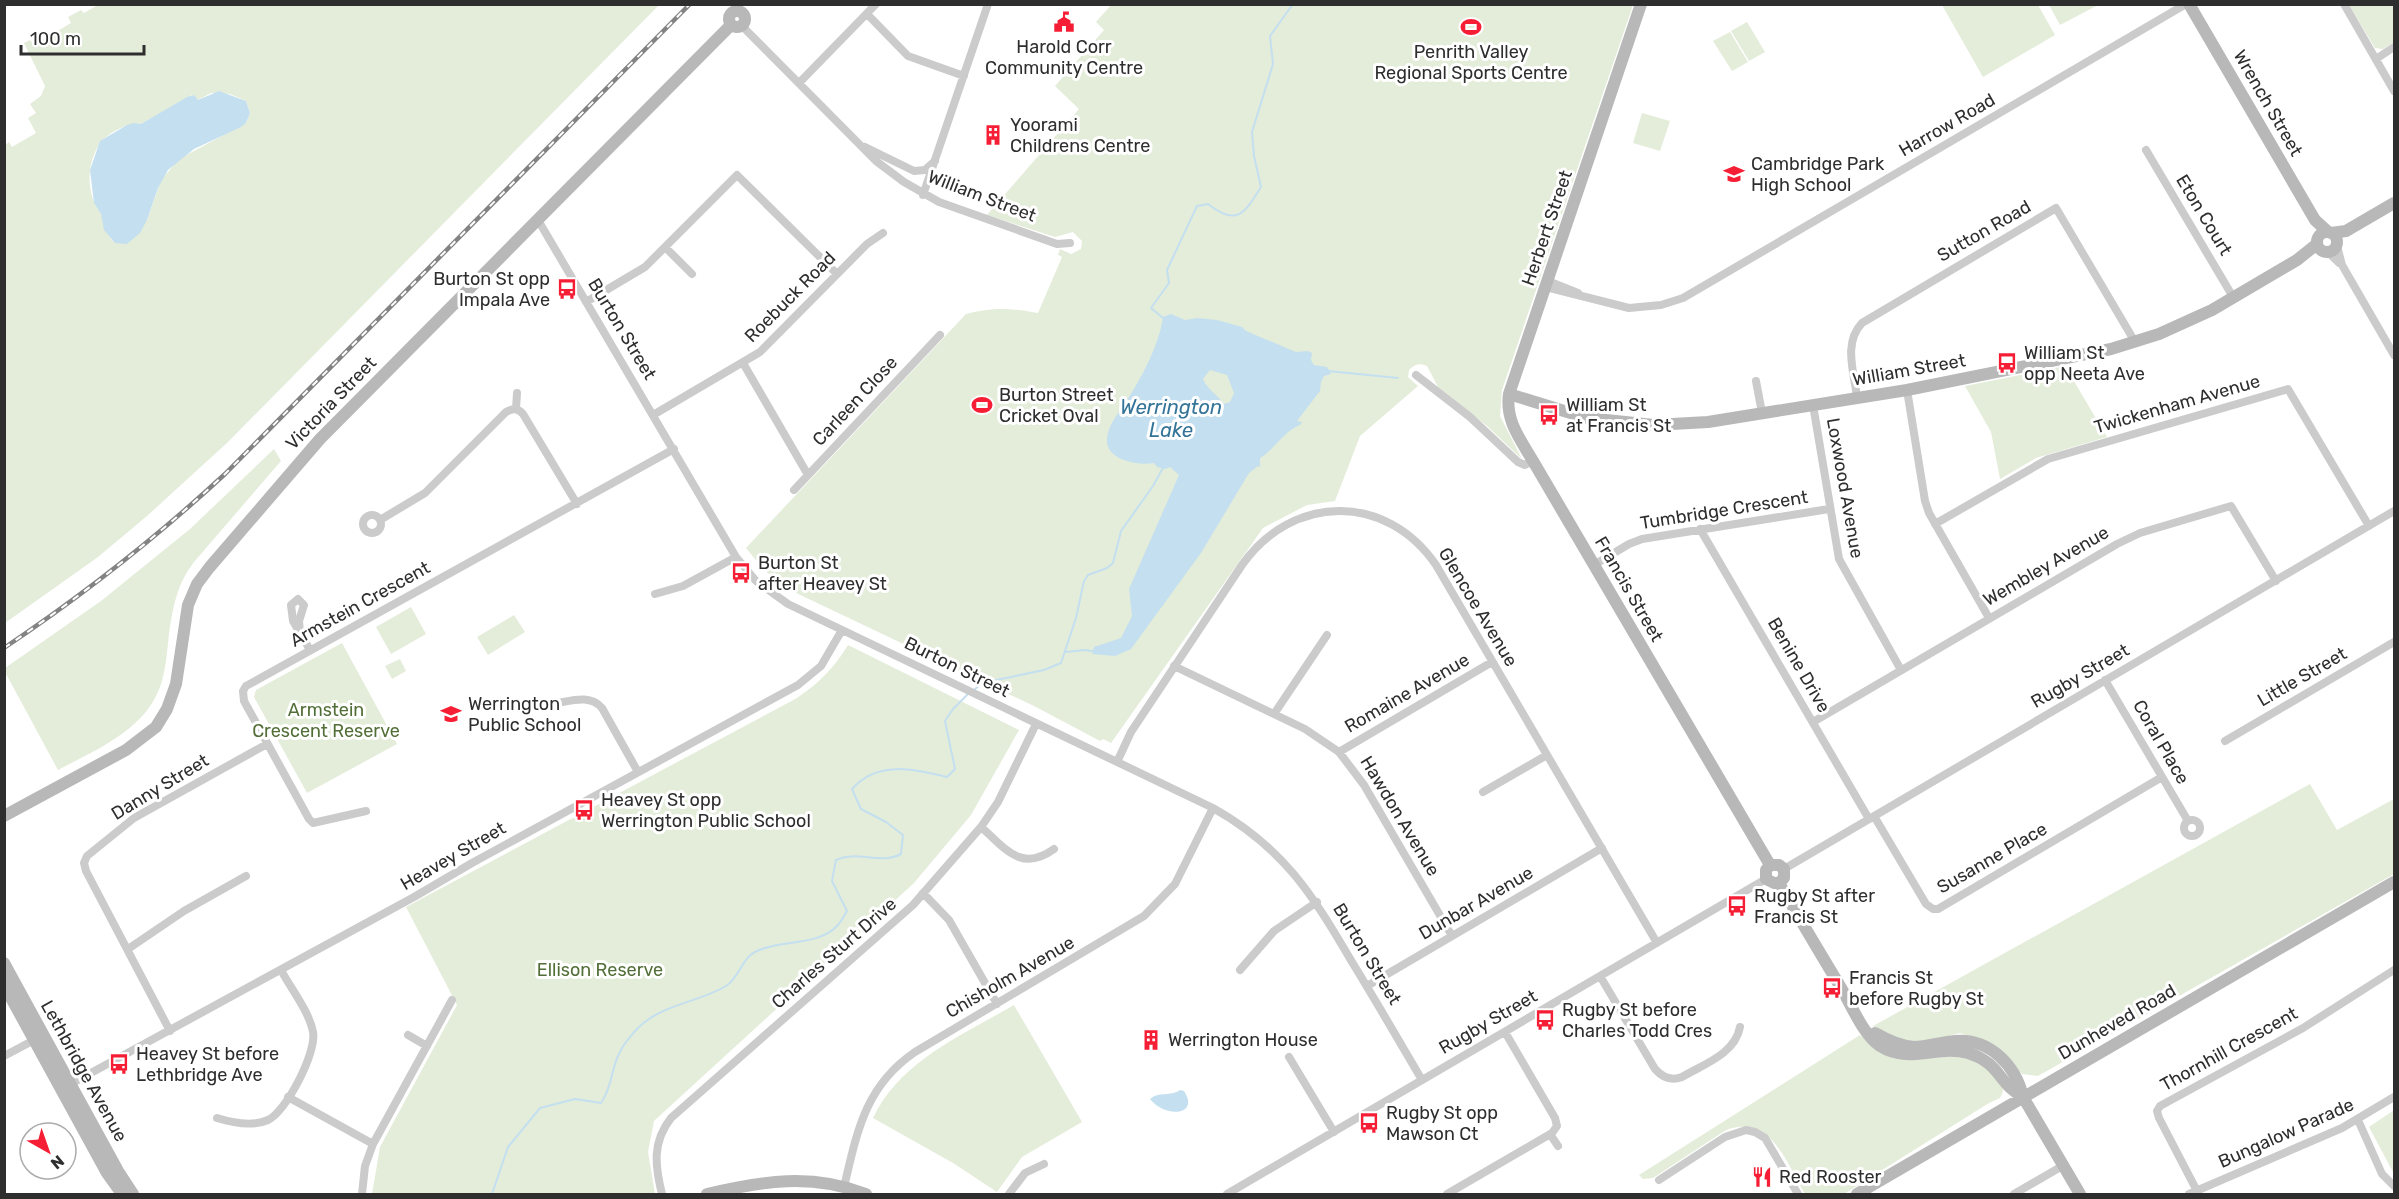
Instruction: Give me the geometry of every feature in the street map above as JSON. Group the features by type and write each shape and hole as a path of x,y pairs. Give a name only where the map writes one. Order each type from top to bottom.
{"street":[{"path":"799,83 876,4"},
{"path":"923,195 988,4"},
{"name":"Herbert Street","path":"1533,461 1511,422 1508,408 1509,394 1641,4"},
{"name":"Harrow Road","path":"1547,284 1560,284 1589,298 1615,306 1637,308 1661,305 1683,298 2187,4"},
{"name":"Wrench Street","path":"2187,4 2394,355"},
{"path":"2344,4 2394,91"},
{"path":"867,14 908,56 964,76"},
{"name":"William Street","path":"742,17 799,83 876,161 923,195 1057,244 1070,243"},
{"name":"Victoria Street","path":"4,816 126,750 156,726 167,709 173,693 188,605 203,575 320,439 742,17"},
{"path":"2376,58 2394,47"},
{"name":"William Street","path":"859,144 914,171 925,170 935,161"},
{"name":"Eton Court","path":"2146,150 2233,297"},
{"path":"586,302 639,272 737,175 837,274"},
{"path":"2328,242 2339,233 2394,203"},
{"name":"Sutton Road","path":"1857,398 1851,345 1853,335 1862,322 2056,208 2135,342"},
{"name":"Burton Street","path":"538,220 736,557 756,581 777,598 1213,808 1242,825 1291,868 1317,902 1422,1080"},
{"name":"Roebuck Road","path":"653,415 760,352 874,237 883,233"},
{"name":"William Street","path":"1509,394 1587,418 1636,425 1688,424 1907,390 2087,354 2135,342 2192,320 2328,242"},
{"path":"665,247 692,274"},
{"name":"Carleen Close","path":"794,490 940,335"},
{"path":"742,363 808,476"},
{"path":"1416,375 1470,417 1518,462 1525,465 1533,461"},
{"path":"1756,381 1762,413"},
{"name":"Twickenham Avenue","path":"1935,524 2048,459 2288,388 2369,526"},
{"path":"1907,390 1925,501 1935,524 1989,618"},
{"path":"516,409 517,393"},
{"name":"Loxwood Avenue","path":"1813,405 1840,564 1901,670"},
{"path":"516,409 523,414 577,504"},
{"path":"380,520 424,493 506,412 516,409"},
{"name":"Armstein Crescent","path":"366,811 314,823 304,812 244,701 244,688 674,449"},
{"name":"Francis Street","path":"1533,461 1770,866"},
{"name":"Wembley Avenue","path":"1813,722 2124,540 2231,506 2276,581"},
{"name":"Tumbridge Crescent","path":"1594,565 1637,540 1829,509"},
{"name":"Rugby Street","path":"1784,869 2394,511"},
{"name":"Glencoe Avenue","path":"1117,762 1131,732 1259,543 1293,520 1311,514 1354,512 1378,518 1403,531 1418,543 1436,565 1657,943"},
{"name":"Benine Drive","path":"1700,529 1871,817"},
{"path":"655,594 683,586 736,557"},
{"name":"Heavey Street","path":"66,1087 807,679 825,662 842,630"},
{"path":"300,632 310,650"},
{"path":"1274,714 1326,635"},
{"name":"Little Street","path":"2225,741 2394,642"},
{"name":"Romaine Avenue","path":"1339,752 1492,662"},
{"name":"Hawdon Avenue","path":"1174,666 1319,737 1339,752 1364,784 1452,936"},
{"name":"Coral Place","path":"2106,680 2188,821"},
{"path":"551,704 586,699 596,702 602,708 638,772"},
{"name":"Charles Sturt Drive","path":"662,1194 656,1169 656,1153 662,1131 670,1118 899,919 923,894 981,827 998,802 1036,724"},
{"name":"Danny Street","path":"170,1031 86,871 84,863 87,856 134,818 267,744"},
{"path":"1483,792 1547,755"},
{"name":"Susanne Place","path":"1871,817 1926,904 1933,909 1938,909 2162,777"},
{"name":"Chisholm Avenue","path":"844,1187 862,1118 871,1099 886,1077 915,1052 1125,929 1153,909 1180,876 1213,808"},
{"path":"981,827 1023,860 1038,859 1054,849"},
{"name":"Dunbar Avenue","path":"1367,986 1602,848"},
{"path":"1779,865 1784,869 1785,875 1774,884 1767,879 1765,873 1770,866 1779,865"},
{"path":"128,949 184,911 246,876"},
{"name":"Rugby Street","path":"1227,1194 1767,879"},
{"path":"1779,882 1865,1029 1886,1040 1905,1046 1923,1046 1958,1040 1982,1045 2003,1059 2019,1082 2023,1097 2080,1194"},
{"name":"Dunheved Road","path":"1857,1194 2394,882"},
{"path":"923,894 949,920 998,1004"},
{"path":"1240,970 1274,931 1317,902"},
{"name":"Lethbridge Avenue","path":"4,963 107,1173 122,1194"},
{"path":"217,1118 238,1123 265,1121 279,1112 308,1062 314,1039 309,1022 281,970"},
{"name":"Thornhill Crescent","path":"2193,1193 2159,1118 2157,1111 2160,1106 2303,1028 2394,970"},
{"path":"1600,976 1655,1069 1666,1078 1683,1077 1725,1052 1736,1041 1740,1027"},
{"name":"Lethbridge Avenue","path":"4,986 39,1037"},
{"path":"362,1194 365,1166 374,1144 452,1000"},
{"path":"1446,1194 1550,1134 1557,1126 1555,1118 1505,1032"},
{"path":"408,1035 427,1046"},
{"path":"4,1056 39,1037"},
{"path":"1289,1057 1334,1132"},
{"name":"Lethbridge Avenue","path":"66,1087 133,1194"},
{"name":"Bungalow Parade","path":"2193,1193 2358,1120 2394,1096"},
{"path":"288,1097 374,1144"},
{"path":"2358,1120 2382,1174 2394,1186"},
{"path":"1659,1180 1725,1137 1746,1130 1765,1138 1798,1194"},
{"path":"1550,1134 1558,1146"},
{"path":"1009,1194 1025,1173 1044,1164"},
{"path":"2014,1194 2064,1165"},
{"path":"707,1194 773,1181 818,1182 866,1194"}],"green space":[{"path":"98,5 659,5 228,442 98,557 5,623 5,145 9,142 12,147 36,133 28,118 36,113 30,104 41,96 45,86 24,43 30,40 34,45 71,23 68,17 81,10 84,13","holes":["211,93 230,94 246,101 250,113 246,123 179,159 161,180 147,220 115,243 107,233 90,187 93,157 103,140 121,128 141,124 192,95 198,100"]},
{"path":"1111,5 1633,5 1502,390 1500,416 1522,459 1487,426 1438,387 1427,366 1419,364 1413,366 1409,370 1408,377 1418,386 1360,436 1335,501 1307,505 1263,528 1111,743 1103,739 1100,741 1036,707 792,591 765,571 746,548 966,314 1002,309 1038,313 1062,257 1058,255 1060,249 1071,254 1081,249 1082,241 1073,232 1055,237 987,215 1079,109 1055,86 1104,30 1096,22"},
{"path":"1942,5 2038,5 2055,35 1983,77"},
{"path":"2049,5 2098,5 2060,25"},
{"path":"2349,5 2394,5 2394,42 2383,49 2375,48"},
{"path":"1747,22 1765,52 1749,61 1731,31"},
{"path":"1730,32 1748,62 1732,71 1713,41"},
{"path":"1642,113 1670,121 1660,151 1633,143"},
{"path":"2065,366 2107,437 2036,458 2000,479 1991,432 1965,386"},
{"path":"274,449 281,461 194,562 183,579 172,614 163,678 154,700 132,726 104,746 58,770 5,672 5,668 101,601 190,529"},
{"path":"411,607 426,634 391,654 376,627"},
{"path":"514,615 525,632 488,655 477,637"},
{"name":"Armstein Crescent Reserve","path":"342,643 397,744 307,793 254,697 256,690"},
{"name":"Ellison Reserve","path":"848,645 1019,730 971,815 914,883 654,1121 648,1152 655,1194 372,1194 380,1147 457,1005 406,907 797,698 826,674"},
{"path":"400,659 406,671 392,679 385,666"},
{"path":"2310,784 2337,830 2394,799 2394,874 2038,1076 2022,1074 1990,1043 1960,1033 1913,1043 1884,1034 1873,1026"},
{"path":"1014,1005 1082,1122 1022,1157 997,1192 953,1163 873,1118 885,1098 916,1065 953,1039"},
{"path":"1860,1035 1882,1051 1956,1055 1969,1059 1994,1074 2002,1085 2002,1094 2000,1098 1844,1194 1805,1194 1784,1155 1775,1144 1755,1129 1742,1127 1726,1130 1653,1178 1643,1179 1639,1175"},
{"path":"2394,1110 2394,1174 2369,1127"}],"water":[{"path":"219,91 246,101 250,113 246,123 194,149 168,170 158,188 140,233 127,244 115,243 104,230 101,214 94,203 90,170 100,141 127,125 141,124 187,97 194,95 198,100"},
{"name":"Werrington Lake","path":"1171,314 1185,320 1197,318 1217,320 1242,327 1246,331 1296,352 1312,353 1311,360 1314,365 1327,367 1331,374 1324,376 1320,391 1297,421 1302,422 1300,425 1260,458 1260,467 1258,466 1249,473 1201,553 1131,649 1115,656 1092,654 1094,647 1121,638 1132,616 1129,589 1179,475 1170,467 1165,469 1157,467 1154,463 1132,462 1117,457 1111,452 1107,439 1112,424 1144,372 1158,339 1163,317","holes":["1210,370 1227,375 1234,393 1230,402 1224,404 1203,379"]},
{"path":"1184,1091 1188,1105 1179,1112 1164,1110 1150,1099 1157,1095"}],"waterway":[{"path":"1163,318 1151,308 1169,283 1167,270 1197,206 1208,204 1226,215 1233,216 1245,210 1261,187 1254,156 1252,132 1273,64 1270,36 1293,4"},
{"path":"1328,371 1398,378"},
{"path":"974,690 982,683 1044,670 1061,663 1076,618 1084,581 1088,575 1107,568 1113,563 1121,531 1153,486 1164,466"},
{"path":"1066,652 1092,651"},
{"path":"492,1194 508,1147 540,1108 575,1099 601,1103 608,1090 621,1049 646,1021 668,1009 726,986 755,952 775,945 819,937 829,933 837,926 847,911 832,881 836,860 852,856 885,858 901,854 903,835 886,822 861,809 852,789 862,780 884,770 922,771 947,777 955,769 945,721 969,693"}],"railway":[{"path":"4,648 118,565 225,474 690,4"}],"place":[{"name":"Harold Corr Community Centre","path":"1064,22"},
{"name":"Penrith Valley Regional Sports Centre","path":"1471,27"},
{"name":"Yoorami Childrens Centre","path":"993,135"},
{"name":"Cambridge Park High School","path":"1734,174"},
{"name":"Burton St opp Impala Ave","path":"567,289"},
{"name":"William St opp Neeta Ave","path":"2007,363"},
{"name":"Burton Street Cricket Oval","path":"982,405"},
{"name":"William St at Francis St","path":"1549,415"},
{"name":"Burton St after Heavey St","path":"741,573"},
{"name":"Werrington Public School","path":"451,714"},
{"name":"Heavey St opp Werrington Public School","path":"584,810"},
{"name":"Rugby St after Francis St","path":"1737,906"},
{"name":"Francis St before Rugby St","path":"1832,988"},
{"name":"Rugby St before Charles Todd Cres","path":"1545,1020"},
{"name":"Werrington House","path":"1151,1040"},
{"name":"Heavey St before Lethbridge Ave","path":"119,1064"},
{"name":"Rugby St opp Mawson Ct","path":"1369,1123"},
{"name":"Red Rooster","path":"1762,1177"}]}
